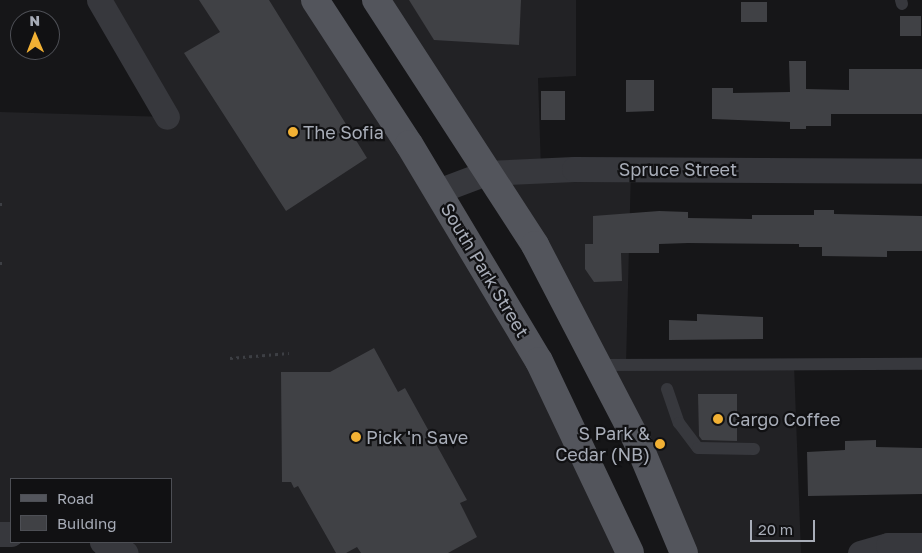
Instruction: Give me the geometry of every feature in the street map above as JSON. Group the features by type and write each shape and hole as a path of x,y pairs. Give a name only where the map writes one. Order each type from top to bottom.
{"main road":[{"name":"South Park Street","path":"315,0 438,191 539,361 630,553"},
{"path":"376,0 486,173 535,245 641,451 684,553"}],"street":[{"path":"99,0 167,117"},
{"name":"Spruce Street","path":"438,191 486,173 574,169 922,170"},
{"path":"860,553 888,545 922,545"}],"lane":[{"path":"598,365 922,364"},
{"path":"667,389 680,423 698,448 754,449"}],"path":[{"path":"0,204 5,204"},
{"path":"230,358 289,353"}],"shaded area":[{"path":"99,0 317,0 409,144 630,553 126,553 104,543 172,543 172,478 10,478 10,534 0,534 0,112 167,117"},
{"path":"376,0 576,0 576,76 538,78 541,170 631,169 626,365 794,364 801,553 684,553 638,443"}],"building":[{"name":"The Sofia","path":"199,0 269,0 367,158 286,211 184,53 220,32"},
{"path":"409,0 521,0 519,45 434,40"},
{"path":"741,2 767,2 767,22 741,22"},
{"path":"900,16 921,16 921,36 900,36"},
{"path":"789,61 806,61 806,89 849,90 849,69 922,69 922,114 831,114 831,126 806,126 806,129 790,129 790,122 712,119 712,88 733,88 733,93 790,92"},
{"path":"626,80 654,80 654,111 626,112"},
{"path":"541,91 565,91 565,120 541,120"},
{"path":"814,210 834,210 834,214 922,216 922,251 887,251 887,257 822,256 822,247 799,247 799,244 659,244 659,253 621,253 622,281 594,282 585,269 585,244 593,244 593,216 659,211 688,212 688,218 752,219 752,215 814,215"},
{"path":"697,314 763,317 763,339 669,340 669,320 697,321"},
{"name":"Pick 'n Save","path":"374,348 398,392 405,388 467,500 460,503 477,537 448,553 361,553 357,547 346,553 336,553 298,486 294,488 291,482 282,482 281,372 330,372"},
{"name":"Cargo Coffee","path":"698,394 737,394 737,441 702,440 699,436"},
{"path":"876,440 876,447 922,448 922,494 808,496 807,452 845,450 845,441"}],"place":[{"name":"The Sofia","path":"293,132"},
{"name":"Cargo Coffee","path":"718,419"},
{"name":"Pick 'n Save","path":"356,437"},
{"name":"S Park & Cedar (NB)","path":"660,444"}]}
